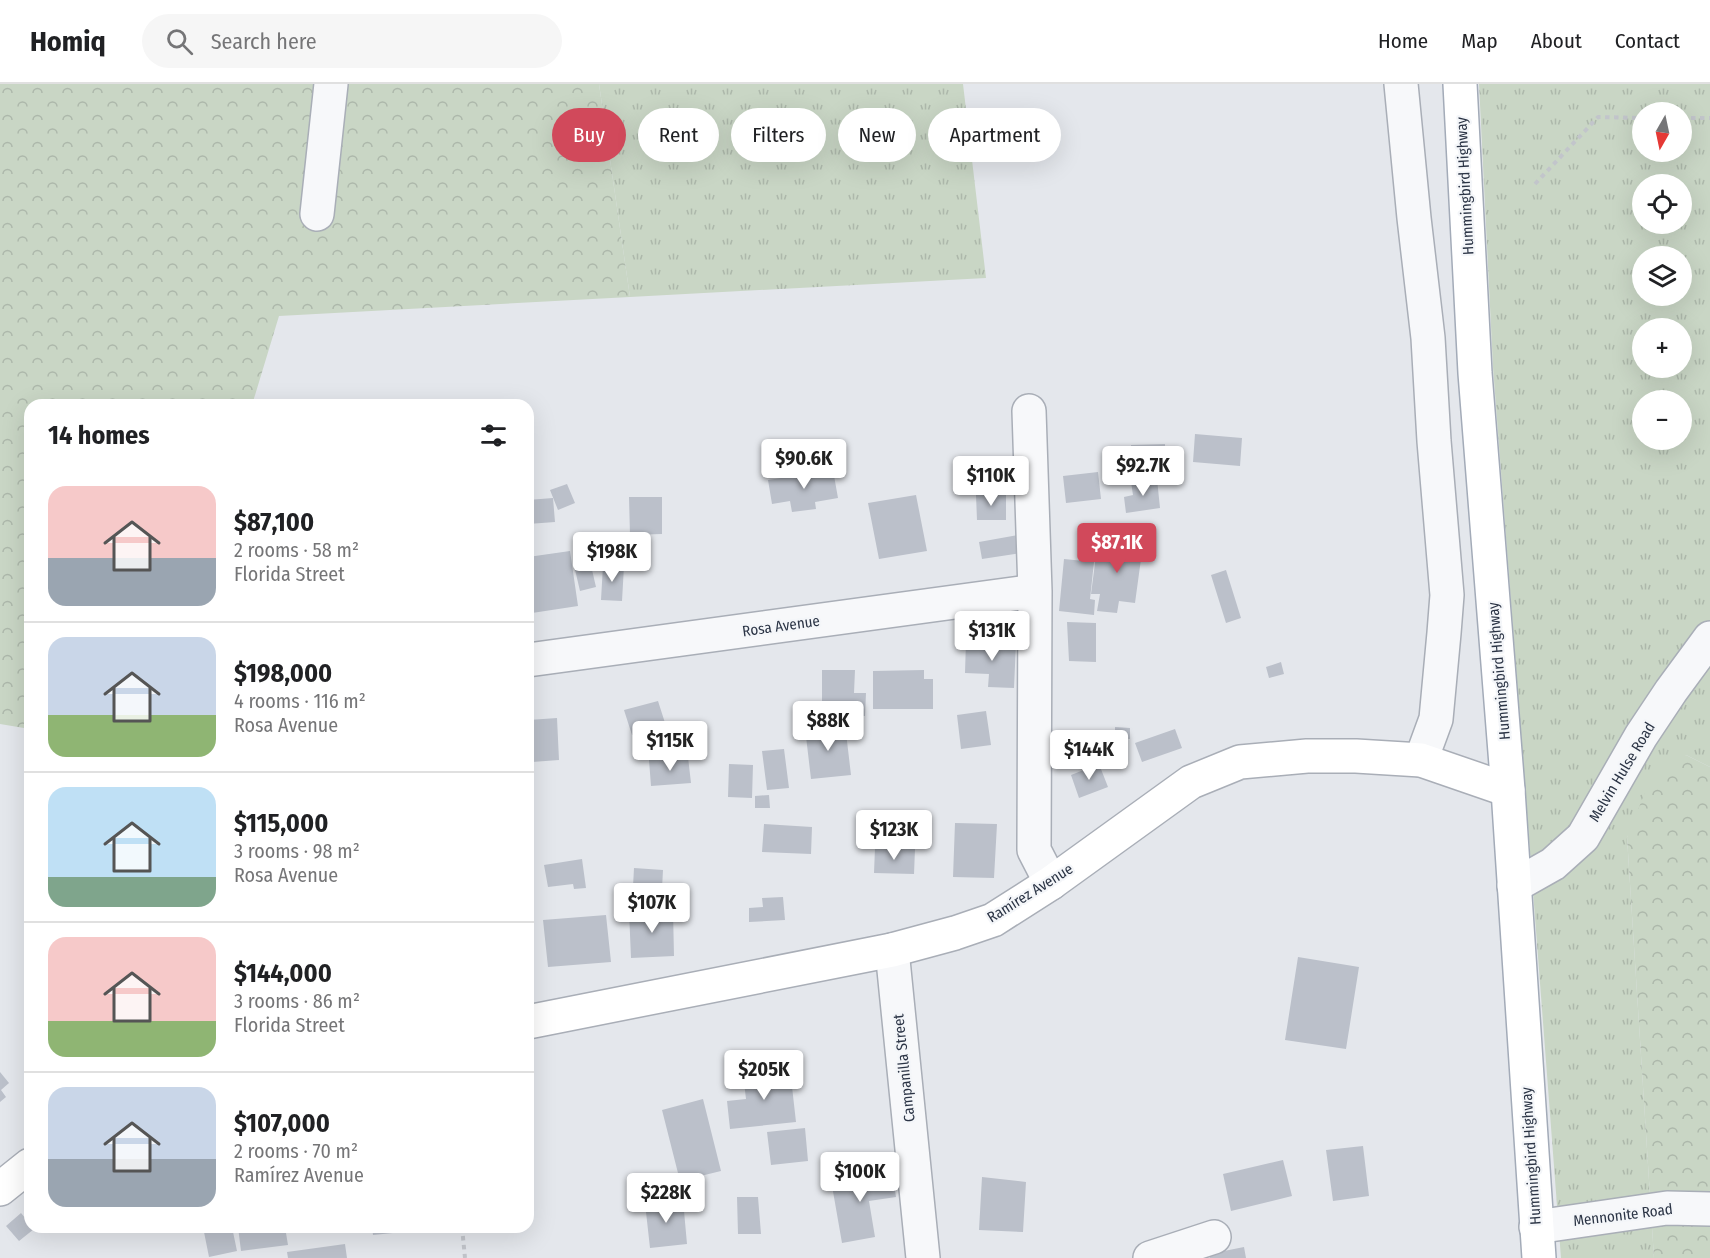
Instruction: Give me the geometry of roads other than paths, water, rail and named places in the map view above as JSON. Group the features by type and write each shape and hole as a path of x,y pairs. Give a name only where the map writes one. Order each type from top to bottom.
{"main road":[{"name":"Hummingbird Highway","path":"1460,84 1475,373 1508,790 1537,1243"},
{"name":"Ramírez Avenue","path":"534,1021 892,950 956,933 993,920 1052,883 1191,782 1240,762 1307,756 1421,760 1508,790"},
{"path":"0,1189 24,1170"}],"street":[{"path":"317,213 331,84"},
{"path":"1401,84 1428,338 1447,595 1436,719 1421,760"},
{"path":"1029,411 1035,591 1034,850 1052,883"},
{"name":"Rosa Avenue","path":"534,659 1035,591"},
{"name":"Melvin Hulse Road","path":"1514,886 1553,864 1583,837 1641,736 1710,638"},
{"name":"Campanilla Street","path":"892,950 923,1258"},
{"name":"Mennonite Road","path":"1537,1243 1667,1208 1710,1209"},
{"path":"1150,1258 1214,1237"}]}
